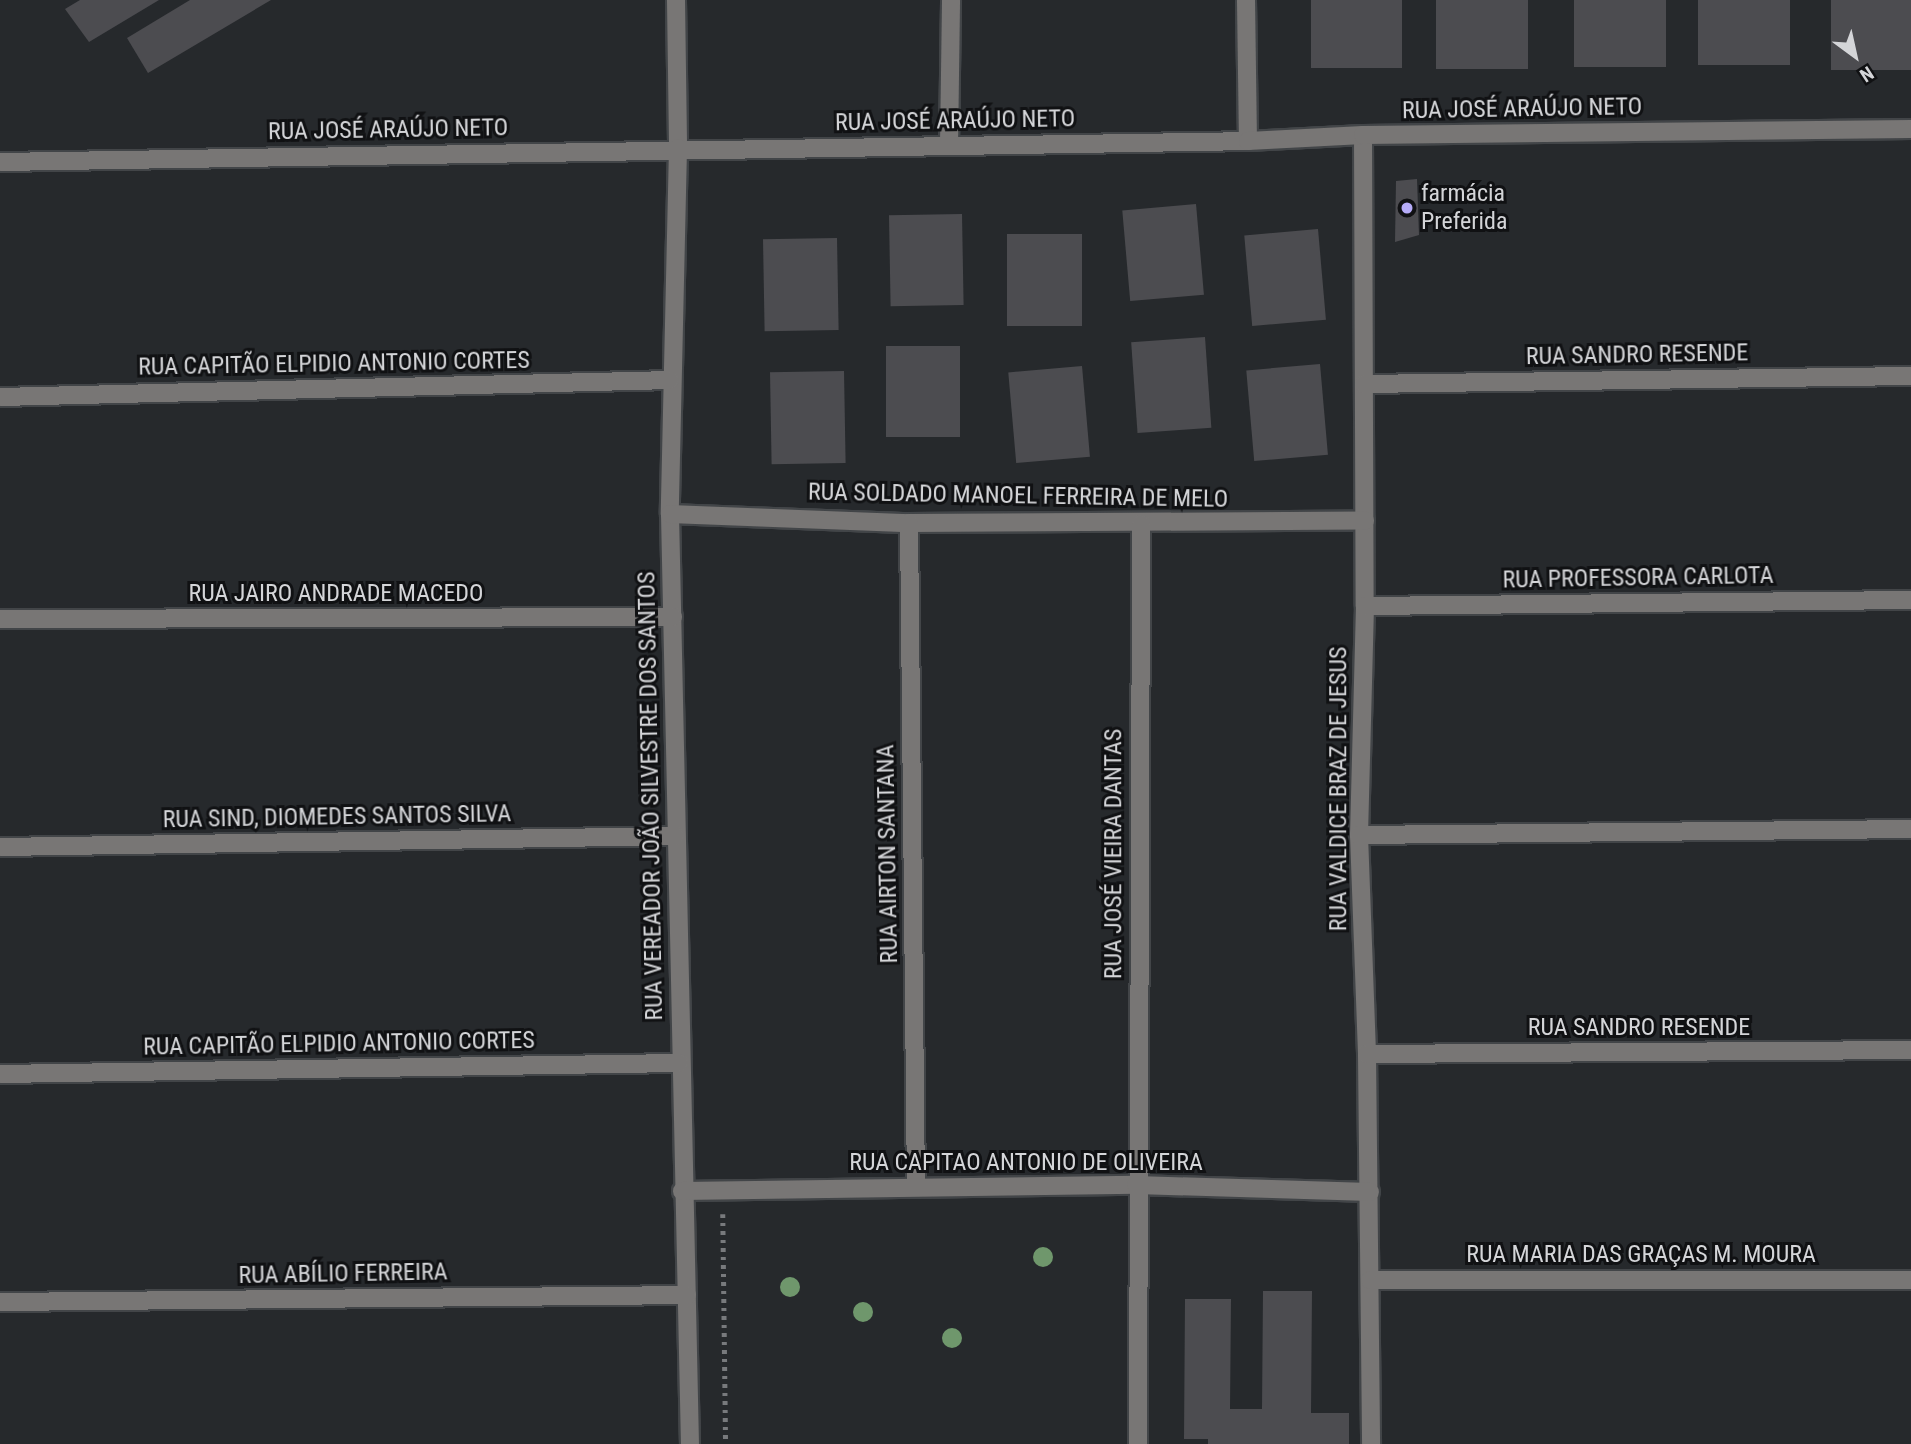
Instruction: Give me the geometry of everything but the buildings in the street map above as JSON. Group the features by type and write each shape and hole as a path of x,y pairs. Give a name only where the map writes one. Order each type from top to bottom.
{"street":[{"name":"RUA VEREADOR JOÃO SILVESTRE DOS SANTOS","path":"676,0 678,148 670,380 670,514 679,1063 690,1444"},
{"path":"949,146 951,0"},
{"path":"1246,0 1248,141"},
{"name":"RUA JOSÉ ARAÚJO NETO","path":"0,162 678,148 1248,141 1363,135 1911,129"},
{"name":"RUA VALDICE BRAZ DE JESUS","path":"1363,135 1365,606 1359,835 1370,1192 1371,1444"},
{"name":"RUA SANDRO RESENDE","path":"1364,384 1911,376"},
{"name":"RUA CAPITÃO ELPIDIO ANTONIO CORTES","path":"0,397 670,380"},
{"name":"RUA SOLDADO MANOEL FERREIRA DE MELO","path":"670,514 909,523 1365,521"},
{"name":"RUA AIRTON SANTANA","path":"909,523 916,1186"},
{"name":"RUA JOSÉ VIEIRA DANTAS","path":"1138,1444 1136,1185 1141,524"},
{"name":"RUA PROFESSORA CARLOTA","path":"1365,606 1911,600"},
{"name":"RUA JAIRO ANDRADE MACEDO","path":"0,619 673,617"},
{"path":"1359,835 1911,829"},
{"name":"RUA SIND, DIOMEDES SANTOS SILVA","path":"0,847 675,836"},
{"name":"RUA SANDRO RESENDE","path":"1367,1054 1911,1050"},
{"name":"RUA CAPITÃO ELPIDIO ANTONIO CORTES","path":"0,1074 679,1063"},
{"name":"RUA CAPITAO ANTONIO DE OLIVEIRA","path":"682,1191 1136,1185 1370,1192"},
{"name":"RUA MARIA DAS GRAÇAS M. MOURA","path":"1370,1280 1911,1280"},
{"name":"RUA ABÍLIO FERREIRA","path":"0,1302 687,1294"}],"path":[{"path":"722,1204 726,1444"}],"place":[{"name":"farmácia Preferida","path":"1407,208"}]}
